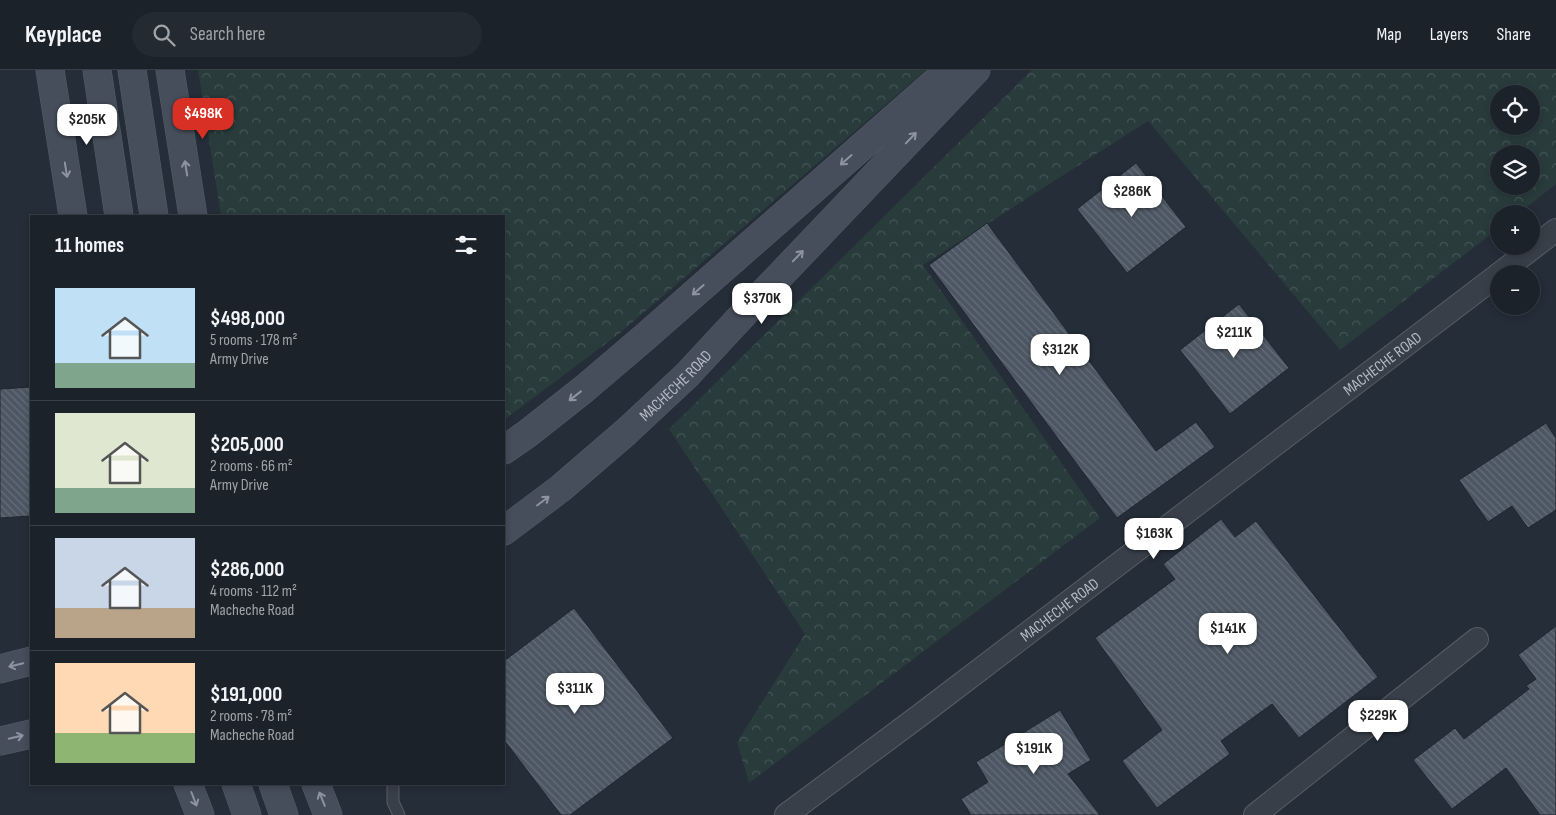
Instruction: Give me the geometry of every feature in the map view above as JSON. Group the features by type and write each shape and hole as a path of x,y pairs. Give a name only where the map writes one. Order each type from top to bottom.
{"main road":[{"path":"50,70 73,215"},
{"path":"97,70 119,215"},
{"path":"132,70 154,215"},
{"path":"170,70 193,215"},
{"path":"505,449 584,389 645,337 949,70"},
{"name":"MACHECHE ROAD","path":"505,529 561,488 626,432 687,374 757,298 976,70"},
{"path":"0,669 30,661"},
{"path":"0,741 30,734"},
{"path":"188,785 200,815"},
{"path":"236,785 247,815"},
{"path":"273,785 284,815"},
{"path":"316,785 328,815"}],"street":[{"name":"MACHECHE ROAD","path":"1511,265 1556,230"},
{"name":"MACHECHE ROAD","path":"786,815 1490,281"},
{"path":"1255,815 1477,640"}],"lane":[{"path":"393,785 393,802 399,815"}],"green space":[{"path":"198,70 926,70 620,333 505,419 505,215 221,215"},
{"path":"1032,70 1556,70 1556,184 1529,205 1490,205 1490,235 1340,350 1148,121 923,265 1100,518 749,783 737,742 805,634 669,429"}],"building":[{"path":"1136,163 1186,227 1127,273 1077,209"},
{"path":"987,223 1156,451 1196,422 1215,447 1117,518 929,265"},
{"path":"1239,304 1289,368 1230,414 1180,350"},
{"path":"30,387 30,516 0,518 0,389"},
{"path":"1546,423 1556,438 1556,510 1528,528 1512,506 1488,522 1459,480"},
{"path":"1221,519 1235,537 1256,521 1378,677 1299,738 1272,704 1221,741 1230,754 1157,808 1122,761 1162,730 1095,638 1175,579 1163,564"},
{"path":"574,608 673,738 570,815 561,815 505,741 505,660"},
{"path":"1556,626 1556,815 1540,815 1506,768 1452,809 1413,760 1455,728 1464,739 1529,689 1526,686 1536,679 1518,655"},
{"path":"1060,710 1091,760 1068,774 1100,815 971,815 961,799 988,782 976,762"}]}
